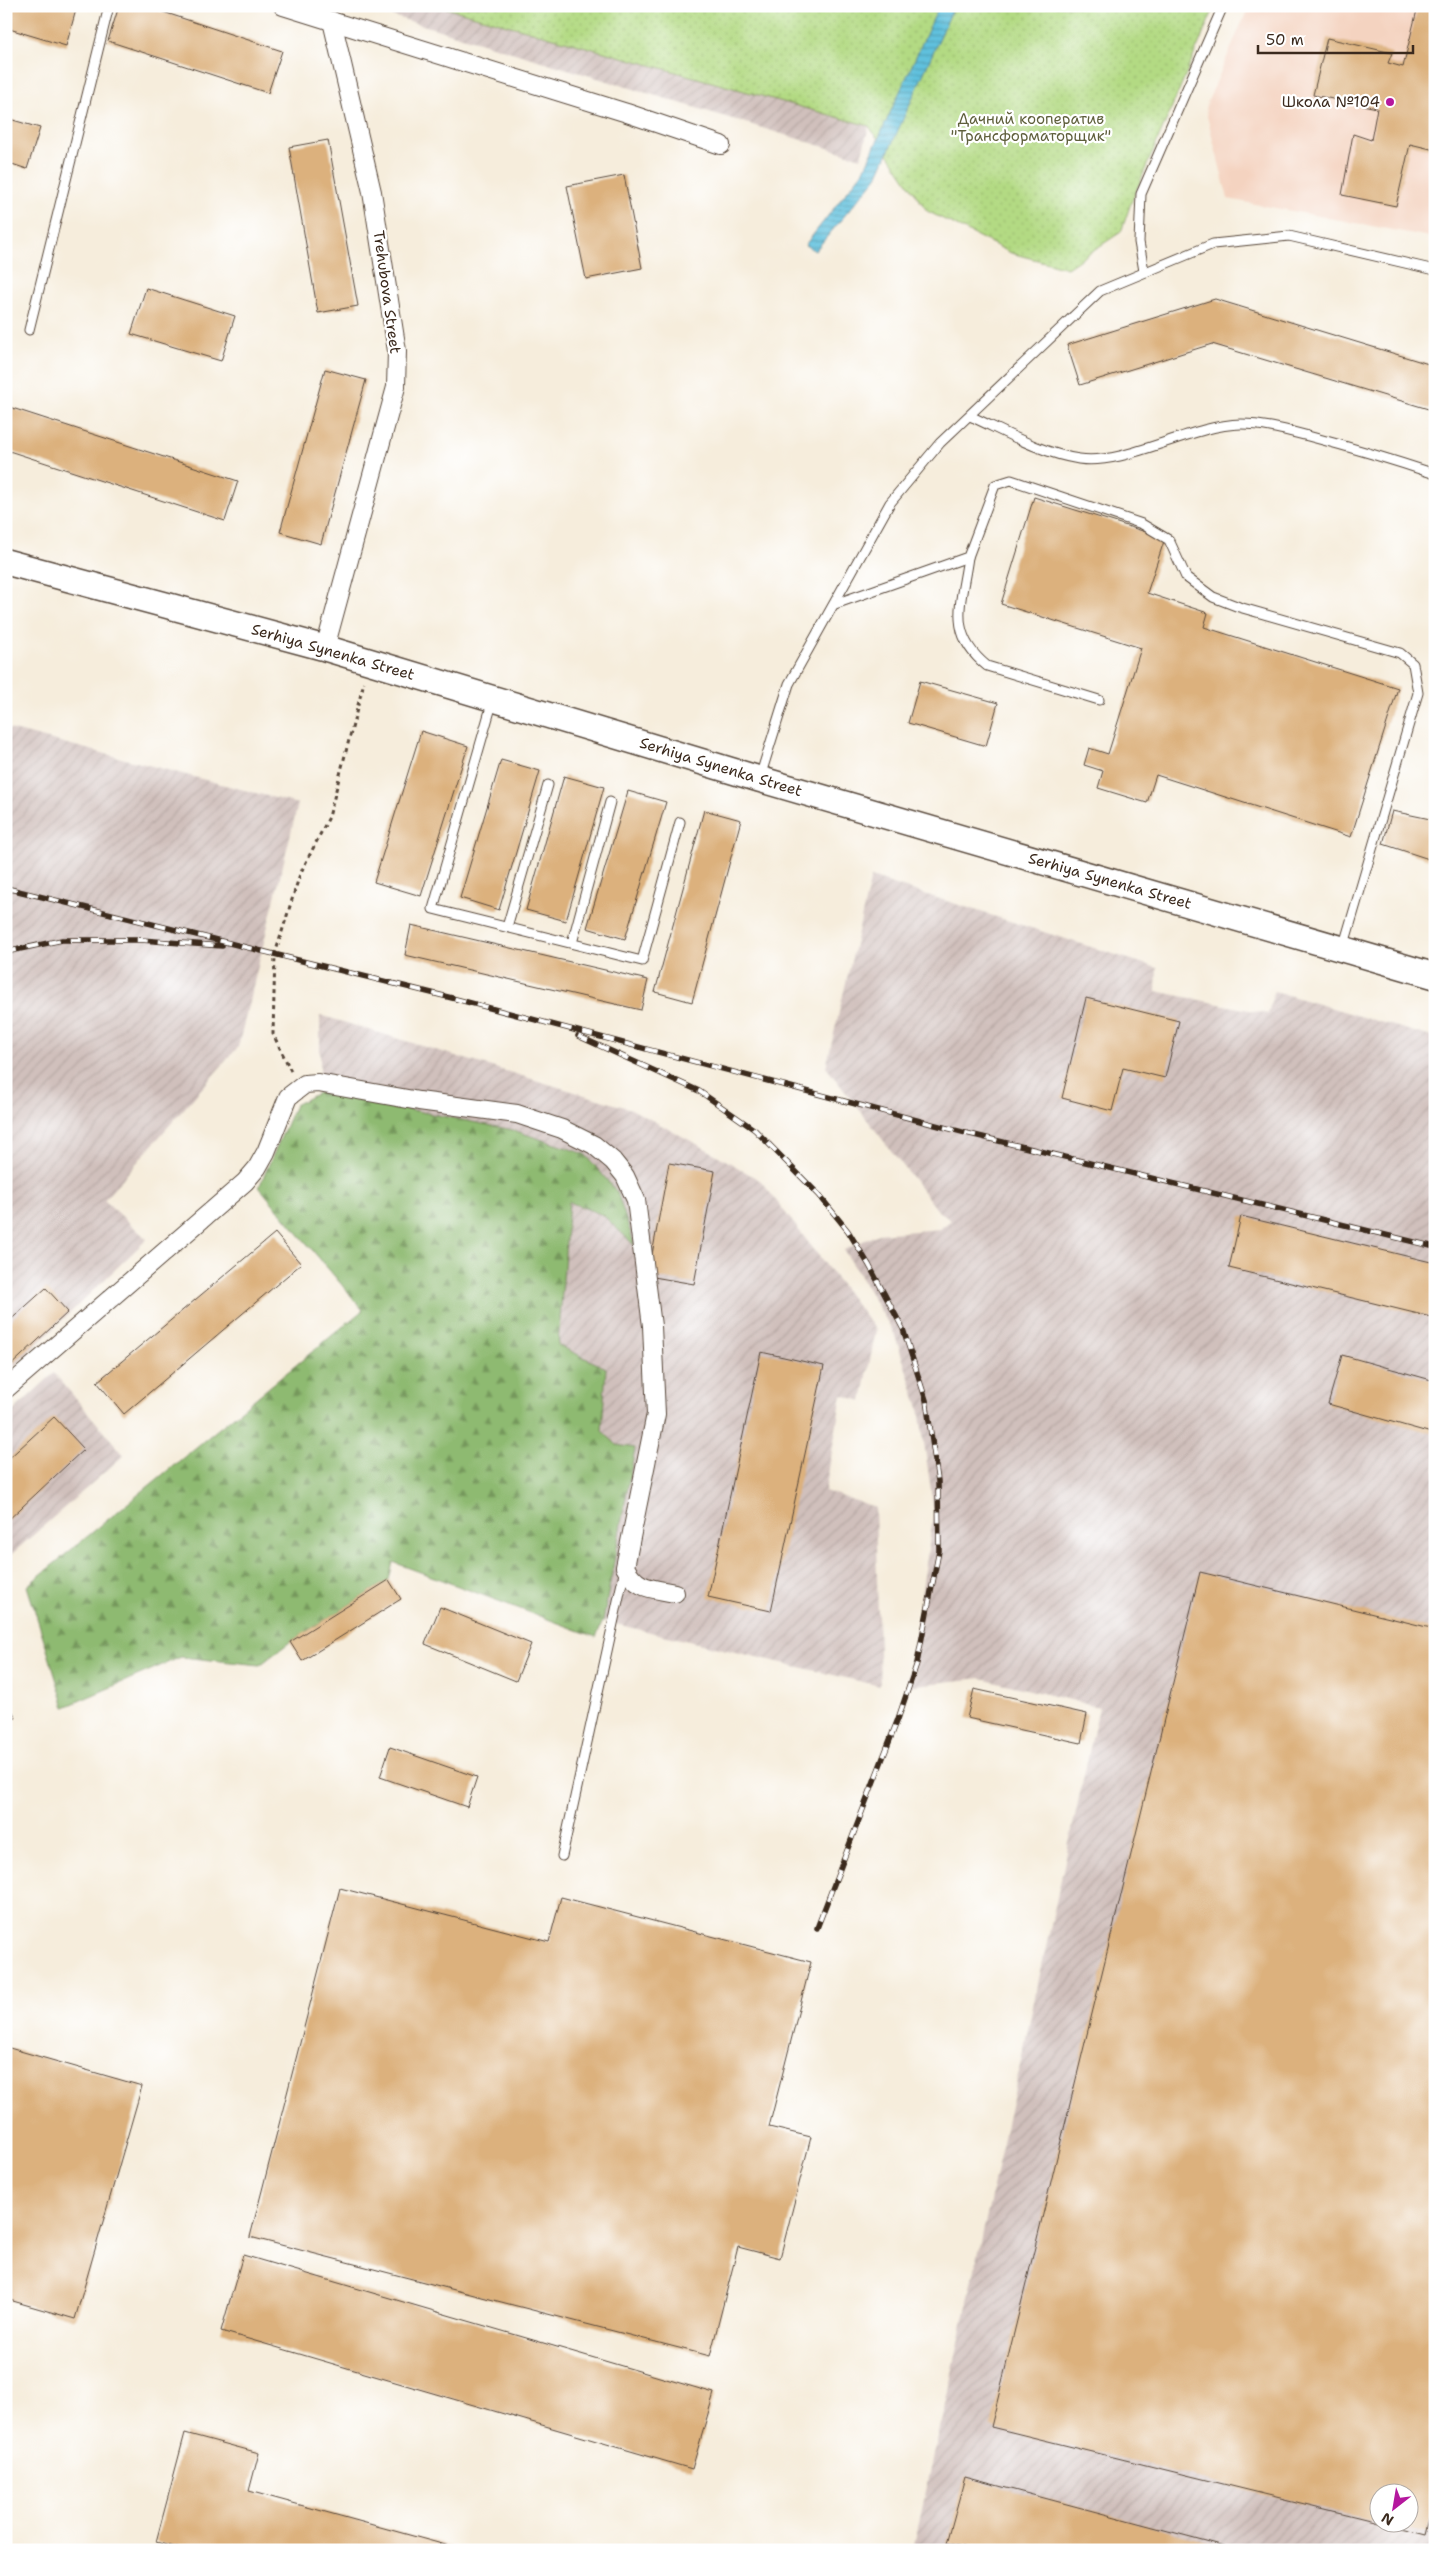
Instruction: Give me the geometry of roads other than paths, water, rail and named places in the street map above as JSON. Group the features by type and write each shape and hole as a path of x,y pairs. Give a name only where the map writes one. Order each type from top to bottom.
{"street":[{"path":"283,6 627,113 721,145"},
{"name":"Trehubova Street","path":"324,648 396,387 397,351 372,192 332,21"},
{"name":"Serhiya Synenka Street","path":"6,562 324,648 759,779 1435,976"},
{"path":"6,1389 245,1182 257,1168 266,1152 288,1097 298,1088 318,1083 419,1101 517,1114 562,1129 594,1145 613,1161 625,1176 636,1200 652,1326 656,1414 625,1566 632,1580 639,1585 675,1593"}],"lane":[{"path":"29,330 110,6"},
{"path":"1144,271 1139,242 1141,194 1223,6"},
{"path":"759,779 789,684 890,503 940,443 1100,291 1144,271 1213,244 1289,236 1435,270"},
{"path":"970,416 1049,451 1080,459 1109,458 1215,427 1262,424 1340,444 1435,474"},
{"path":"1099,700 987,666 973,655 963,639 959,623 968,557 996,485 1002,481 1022,482 1142,524 1164,535 1186,577 1213,597 1239,607 1400,653 1413,664 1418,693 1343,949"},
{"path":"834,604 968,557"},
{"path":"494,699 433,909 642,961 680,822"},
{"path":"507,927 548,785"},
{"path":"572,943 610,802"},
{"path":"562,1856 625,1566"}],"water":[{"path":"939,6 954,6 877,177 815,251 805,245 864,170"}],"railway":[{"path":"6,888 452,998 966,1133 1435,1247"},
{"path":"6,952 62,940 141,940 222,946"},
{"path":"578,1036 699,1091 755,1130 819,1195 848,1231 869,1265 903,1329 926,1400 938,1481 939,1551 917,1663 898,1719 817,1928"}],"place":[{"name":"Школа №104","path":"1390,102"}],"park label":[{"name":"Дачний кооператив \"Трансформаторщик\"","path":"1031,128"}]}
